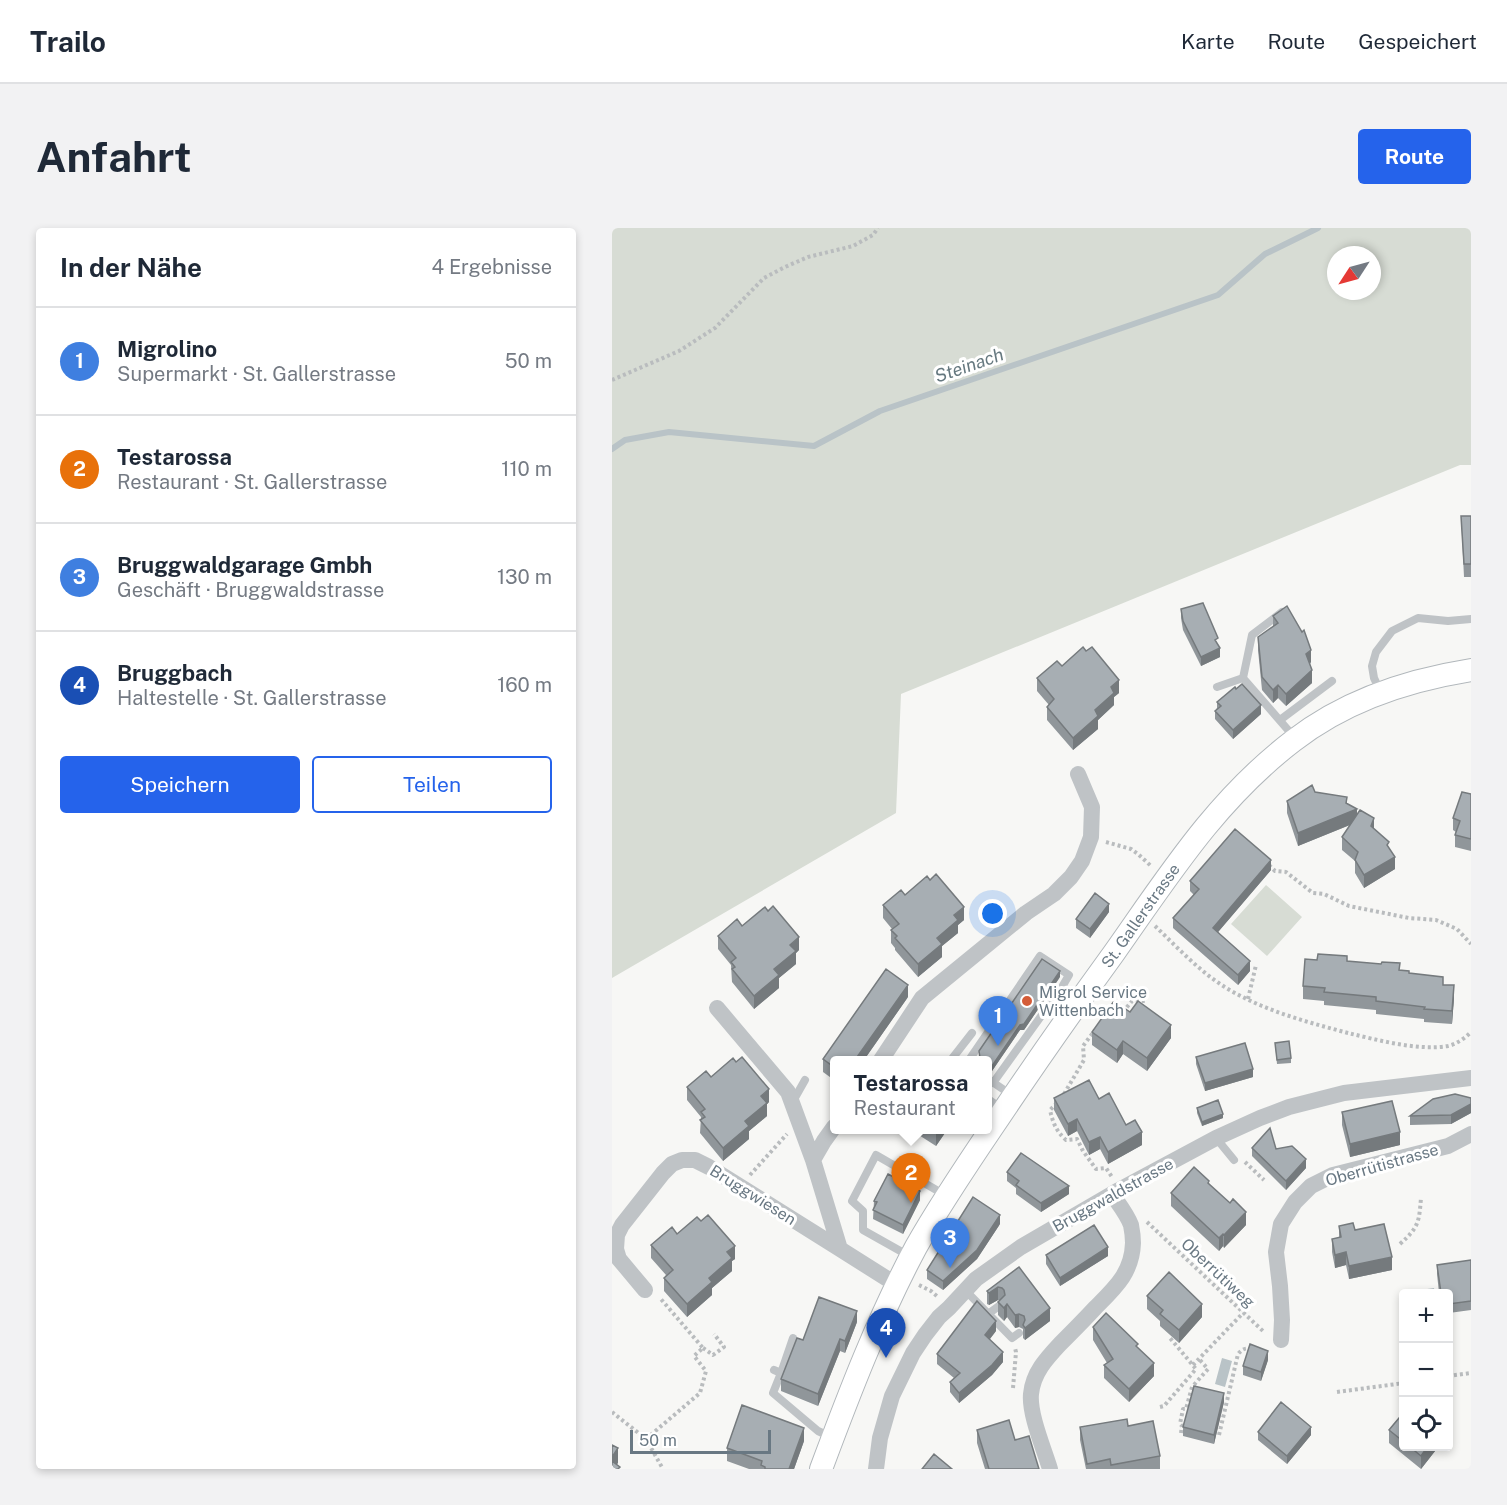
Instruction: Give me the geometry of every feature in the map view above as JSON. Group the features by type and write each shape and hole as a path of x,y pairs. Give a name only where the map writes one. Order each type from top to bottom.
{"main road":[{"name":"St. Gallerstrasse","path":"992,1119 1071,993 1214,816 1246,782 1296,738 1351,706 1381,693 1441,675 1471,669"},
{"name":"St. Gallerstrasse","path":"820,1469 862,1363 906,1284 911,1257 983,1134"}],"street":[{"path":"883,1056 922,998 1026,913 1054,894 1071,877 1082,861 1091,837 1092,807 1078,774"},
{"path":"717,1008 788,1092 813,1160 840,1250"},
{"name":"Bruggwaldstrasse","path":"876,1469 880,1437 892,1396 913,1353 939,1317 964,1290 1021,1248 1112,1194 1216,1138 1289,1107 1344,1093 1471,1078"},
{"path":"813,1160 830,1133"},
{"name":"Oberrütistrasse","path":"1273,1337 1282,1320 1276,1252 1281,1224 1295,1202 1311,1186 1333,1175 1448,1146 1471,1134"},
{"name":"Bruggwiesen","path":"645,1290 619,1259 616,1249 617,1235 622,1224 663,1173 672,1164 682,1160 695,1160 709,1167 840,1250 906,1284"},
{"path":"1050,1469 1034,1417 1031,1396 1035,1377 1051,1353 1110,1293 1129,1268 1133,1239 1131,1224 1112,1194"}],"lane":[{"path":"1243,678 1252,635 1284,610"},
{"path":"1381,693 1374,678 1372,666 1376,652 1392,631 1418,618 1448,621 1471,619"},
{"path":"1217,687 1243,678"},
{"path":"1243,678 1296,738"},
{"path":"1280,720 1332,681"},
{"path":"972,1056 1040,956 1069,975 1071,993 992,1079"},
{"path":"954,1056 972,1033"},
{"path":"792,1103 805,1080"},
{"path":"992,1084 1002,1102"},
{"path":"1216,1138 1234,1160"},
{"path":"911,1257 863,1230 863,1211 852,1201 876,1155 946,1196"},
{"path":"964,1290 1012,1338 1020,1333"},
{"path":"988,1314 999,1306"},
{"path":"793,1338 778,1371 773,1393 818,1431 832,1438"}],"path":[{"path":"612,380 679,351 714,328 764,278 808,257 853,246 873,235 878,228"},
{"path":"1091,837 1131,849 1153,869"},
{"path":"1267,864 1275,870 1286,872 1313,893 1324,894 1349,906 1409,918 1436,920 1457,929 1471,944"},
{"path":"1154,925 1198,966 1227,988 1288,1017 1379,1041 1419,1046 1450,1046 1464,1039 1471,1032"},
{"path":"1248,999 1256,965"},
{"path":"1112,1012 1124,1012 1132,1001 1147,1001"},
{"path":"1100,1022 1083,1046 1084,1060 1060,1100 1050,1110 1058,1133 1066,1140 1077,1139 1096,1169 1106,1168"},
{"path":"745,1180 790,1130"},
{"path":"1400,1244 1412,1234 1417,1225 1421,1198"},
{"name":"Oberrütiweg","path":"1154,1228 1243,1313 1273,1337"},
{"path":"906,1284 931,1291"},
{"path":"645,1290 659,1296 703,1348 714,1355 724,1347 714,1335"},
{"path":"1193,1365 1243,1313"},
{"path":"1160,1407 1164,1406 1196,1369 1170,1338"},
{"path":"646,1439 700,1393 706,1371 694,1356 703,1348"},
{"path":"1219,1435 1237,1358 1241,1350 1245,1348 1262,1352"},
{"path":"1181,1433 1183,1409 1186,1409 1192,1388 1208,1369 1198,1359"},
{"path":"1453,1375 1471,1373"},
{"path":"1337,1392 1399,1384"},
{"path":"1192,1388 1201,1390"},
{"path":"1219,1395 1228,1396"},
{"path":"612,1412 646,1439 663,1469"}],"shaded area":[{"path":"612,228 1471,228 1471,465 1460,465 901,694 896,813 612,978"},
{"path":"1266,885 1302,917 1267,956 1231,924"},
{"path":"1222,1358 1232,1361 1225,1387 1215,1384"}],"building":[{"path":"1461,516 1471,516 1471,564 1464,564"},
{"path":"1203,603 1218,638 1215,640 1220,648 1201,657 1183,621 1181,609"},
{"path":"1287,606 1302,632 1304,630 1311,650 1306,654 1312,670 1286,694 1278,685 1273,690 1262,677 1258,637 1278,623 1273,616"},
{"path":"1083,647 1086,651 1092,647 1119,680 1111,687 1114,693 1095,710 1098,716 1073,738 1047,707 1054,699 1037,678 1057,661 1062,666"},
{"path":"1242,684 1261,705 1233,730 1215,711 1221,706 1217,702"},
{"path":"1312,785 1315,792 1347,797 1346,803 1357,809 1298,833 1287,801"},
{"path":"1462,792 1471,794 1471,839 1455,835 1460,821 1453,818"},
{"path":"1360,810 1374,818 1371,826 1389,842 1387,845 1395,857 1364,875 1355,860 1358,852 1342,837"},
{"path":"1235,829 1271,860 1213,928 1250,961 1238,975 1173,918 1199,889 1190,881"},
{"path":"936,874 964,907 954,915 958,920 937,938 942,944 918,964 895,938 897,936 891,930 899,924 883,905 901,890 905,895 927,876 930,880"},
{"path":"1095,893 1109,904 1090,929 1076,919"},
{"path":"773,906 799,937 790,945 796,951 774,969 779,975 754,996 732,969 735,967 731,962 736,958 718,936 737,919 742,926 765,907 768,911"},
{"path":"1318,954 1347,956 1347,961 1400,963 1399,970 1443,977 1443,985 1454,985 1452,1011 1376,1001 1376,997 1324,992 1325,988 1303,986 1305,959 1317,960"},
{"path":"1042,959 1060,971 992,1066 992,1056 980,1056 979,1051"},
{"path":"886,969 908,985 858,1056 830,1056 830,1064 823,1059"},
{"path":"1114,1001 1130,1012 1138,1001 1171,1025 1147,1058 1123,1041 1117,1050 1092,1032"},
{"path":"1289,1041 1291,1058 1277,1060 1275,1043"},
{"path":"1245,1043 1253,1069 1205,1083 1196,1057"},
{"path":"742,1057 769,1089 761,1096 767,1103 745,1121 749,1126 723,1148 700,1120 705,1117 701,1112 705,1109 687,1087 706,1071 711,1077 733,1058 736,1062"},
{"path":"1089,1080 1099,1099 1109,1093 1126,1125 1135,1120 1142,1132 1108,1152 1100,1137 1089,1142 1077,1119 1068,1124 1054,1098"},
{"path":"1455,1094 1471,1098 1471,1104 1451,1115 1410,1116 1433,1099"},
{"path":"1218,1100 1223,1114 1202,1122 1197,1108"},
{"path":"1392,1101 1400,1132 1350,1144 1342,1112"},
{"path":"1270,1128 1276,1149 1292,1146 1306,1159 1286,1181 1252,1148"},
{"path":"1021,1153 1069,1186 1041,1203 1016,1185 1019,1181 1007,1172"},
{"path":"1194,1167 1230,1203 1233,1199 1246,1212 1219,1238 1171,1193"},
{"path":"888,1174 920,1191 903,1225 873,1210 877,1202 874,1201"},
{"path":"973,1197 1000,1215 977,1250 943,1281 927,1270"},
{"path":"708,1215 735,1246 727,1252 732,1258 709,1278 712,1282 687,1304 664,1278 673,1270 651,1245 672,1227 677,1234 697,1217 701,1221"},
{"path":"1353,1223 1355,1230 1384,1224 1392,1257 1349,1266 1346,1252 1335,1255 1332,1239 1341,1237 1339,1226"},
{"path":"1094,1225 1108,1247 1060,1278 1046,1255"},
{"path":"1471,1260 1471,1301 1453,1303 1453,1289 1440,1289 1437,1265"},
{"path":"1019,1267 1050,1308 1025,1328 1024,1316 1015,1315 1007,1304 1004,1308 998,1302 1005,1295 1002,1288 998,1287 989,1293 987,1291"},
{"path":"1169,1272 1202,1304 1179,1330 1160,1314 1163,1310 1147,1296"},
{"path":"819,1297 857,1311 845,1341 840,1339 818,1394 781,1379 797,1338 803,1340"},
{"path":"977,1301 996,1321 985,1335 1003,1352 992,1365 959,1393 950,1382 960,1373 937,1354"},
{"path":"1106,1313 1154,1363 1129,1389 1104,1365 1113,1359 1093,1327"},
{"path":"1250,1344 1268,1351 1261,1372 1243,1366"},
{"path":"1194,1386 1224,1393 1214,1435 1183,1427"},
{"path":"1281,1402 1311,1427 1287,1456 1258,1432"},
{"path":"742,1405 804,1428 789,1469 765,1469 761,1465 762,1461 727,1448"},
{"path":"1399,1418 1399,1438 1389,1430"},
{"path":"1127,1419 1128,1426 1153,1421 1160,1456 1111,1465 1110,1459 1087,1464 1080,1427"},
{"path":"1009,1420 1015,1440 1029,1436 1039,1469 989,1469 977,1430"},
{"path":"612,1445 618,1448 612,1457"},
{"path":"1415,1451 1424,1451 1421,1456"},
{"path":"934,1454 952,1469 922,1469"},
{"path":"612,1461 620,1467 618,1469 612,1469"}],"waterway":[{"name":"Steinach","path":"612,449 625,440 669,432 814,446 880,411 1218,295 1265,254 1318,228"}],"place":[{"name":"Migrol Service Wittenbach","path":"1027,1001"},
{"name":"Migrolino","path":"998,1046"},
{"name":"Testarossa","path":"911,1203"},
{"name":"Bruggwaldgarage Gmbh","path":"950,1268"},
{"name":"Bruggbach","path":"886,1358"}]}
